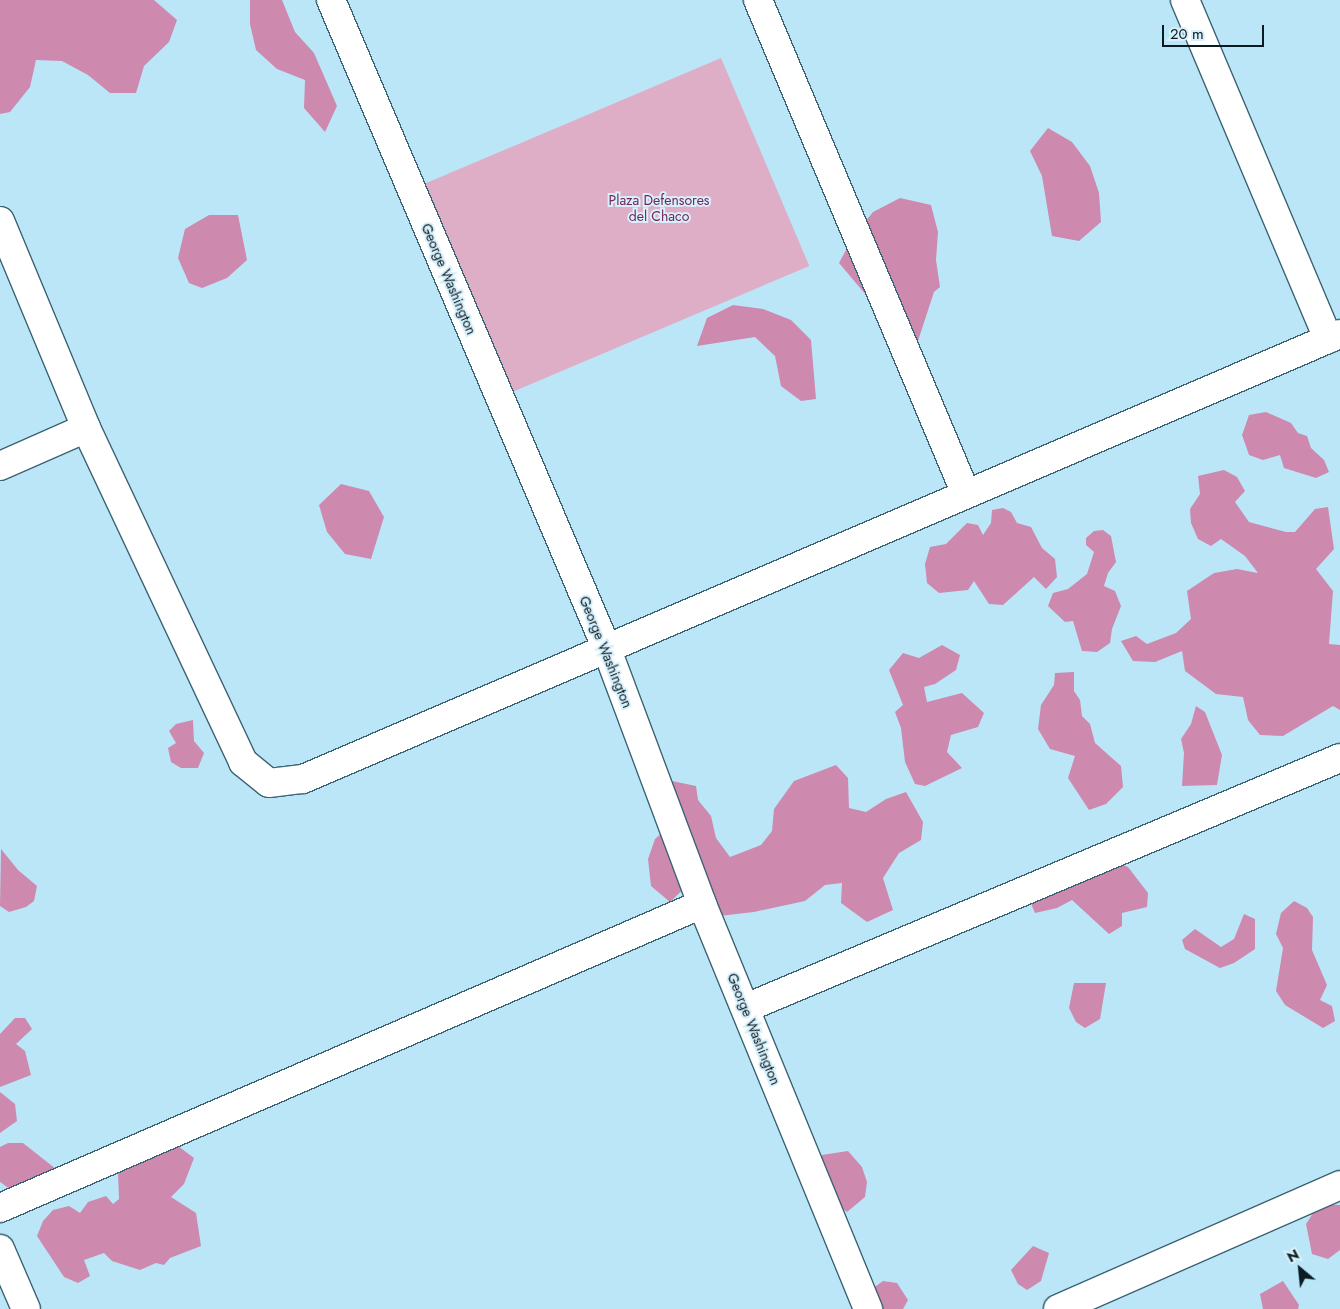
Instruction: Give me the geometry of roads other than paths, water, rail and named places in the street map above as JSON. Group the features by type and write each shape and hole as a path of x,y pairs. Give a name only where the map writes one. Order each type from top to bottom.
{"street":[{"name":"George Washington","path":"331,0 606,647 702,904 868,1309"},
{"path":"758,0 966,494"},
{"path":"0,221 86,428 242,762 269,783 303,779 606,647 1334,337 1185,0"},
{"path":"0,466 86,428"},
{"path":"746,1008 1340,758"},
{"path":"0,1208 702,904"},
{"path":"1058,1309 1340,1185"},
{"path":"0,1249 26,1309"}],"park label":[{"name":"Plaza Defensores del Chaco","path":"659,208"}]}
